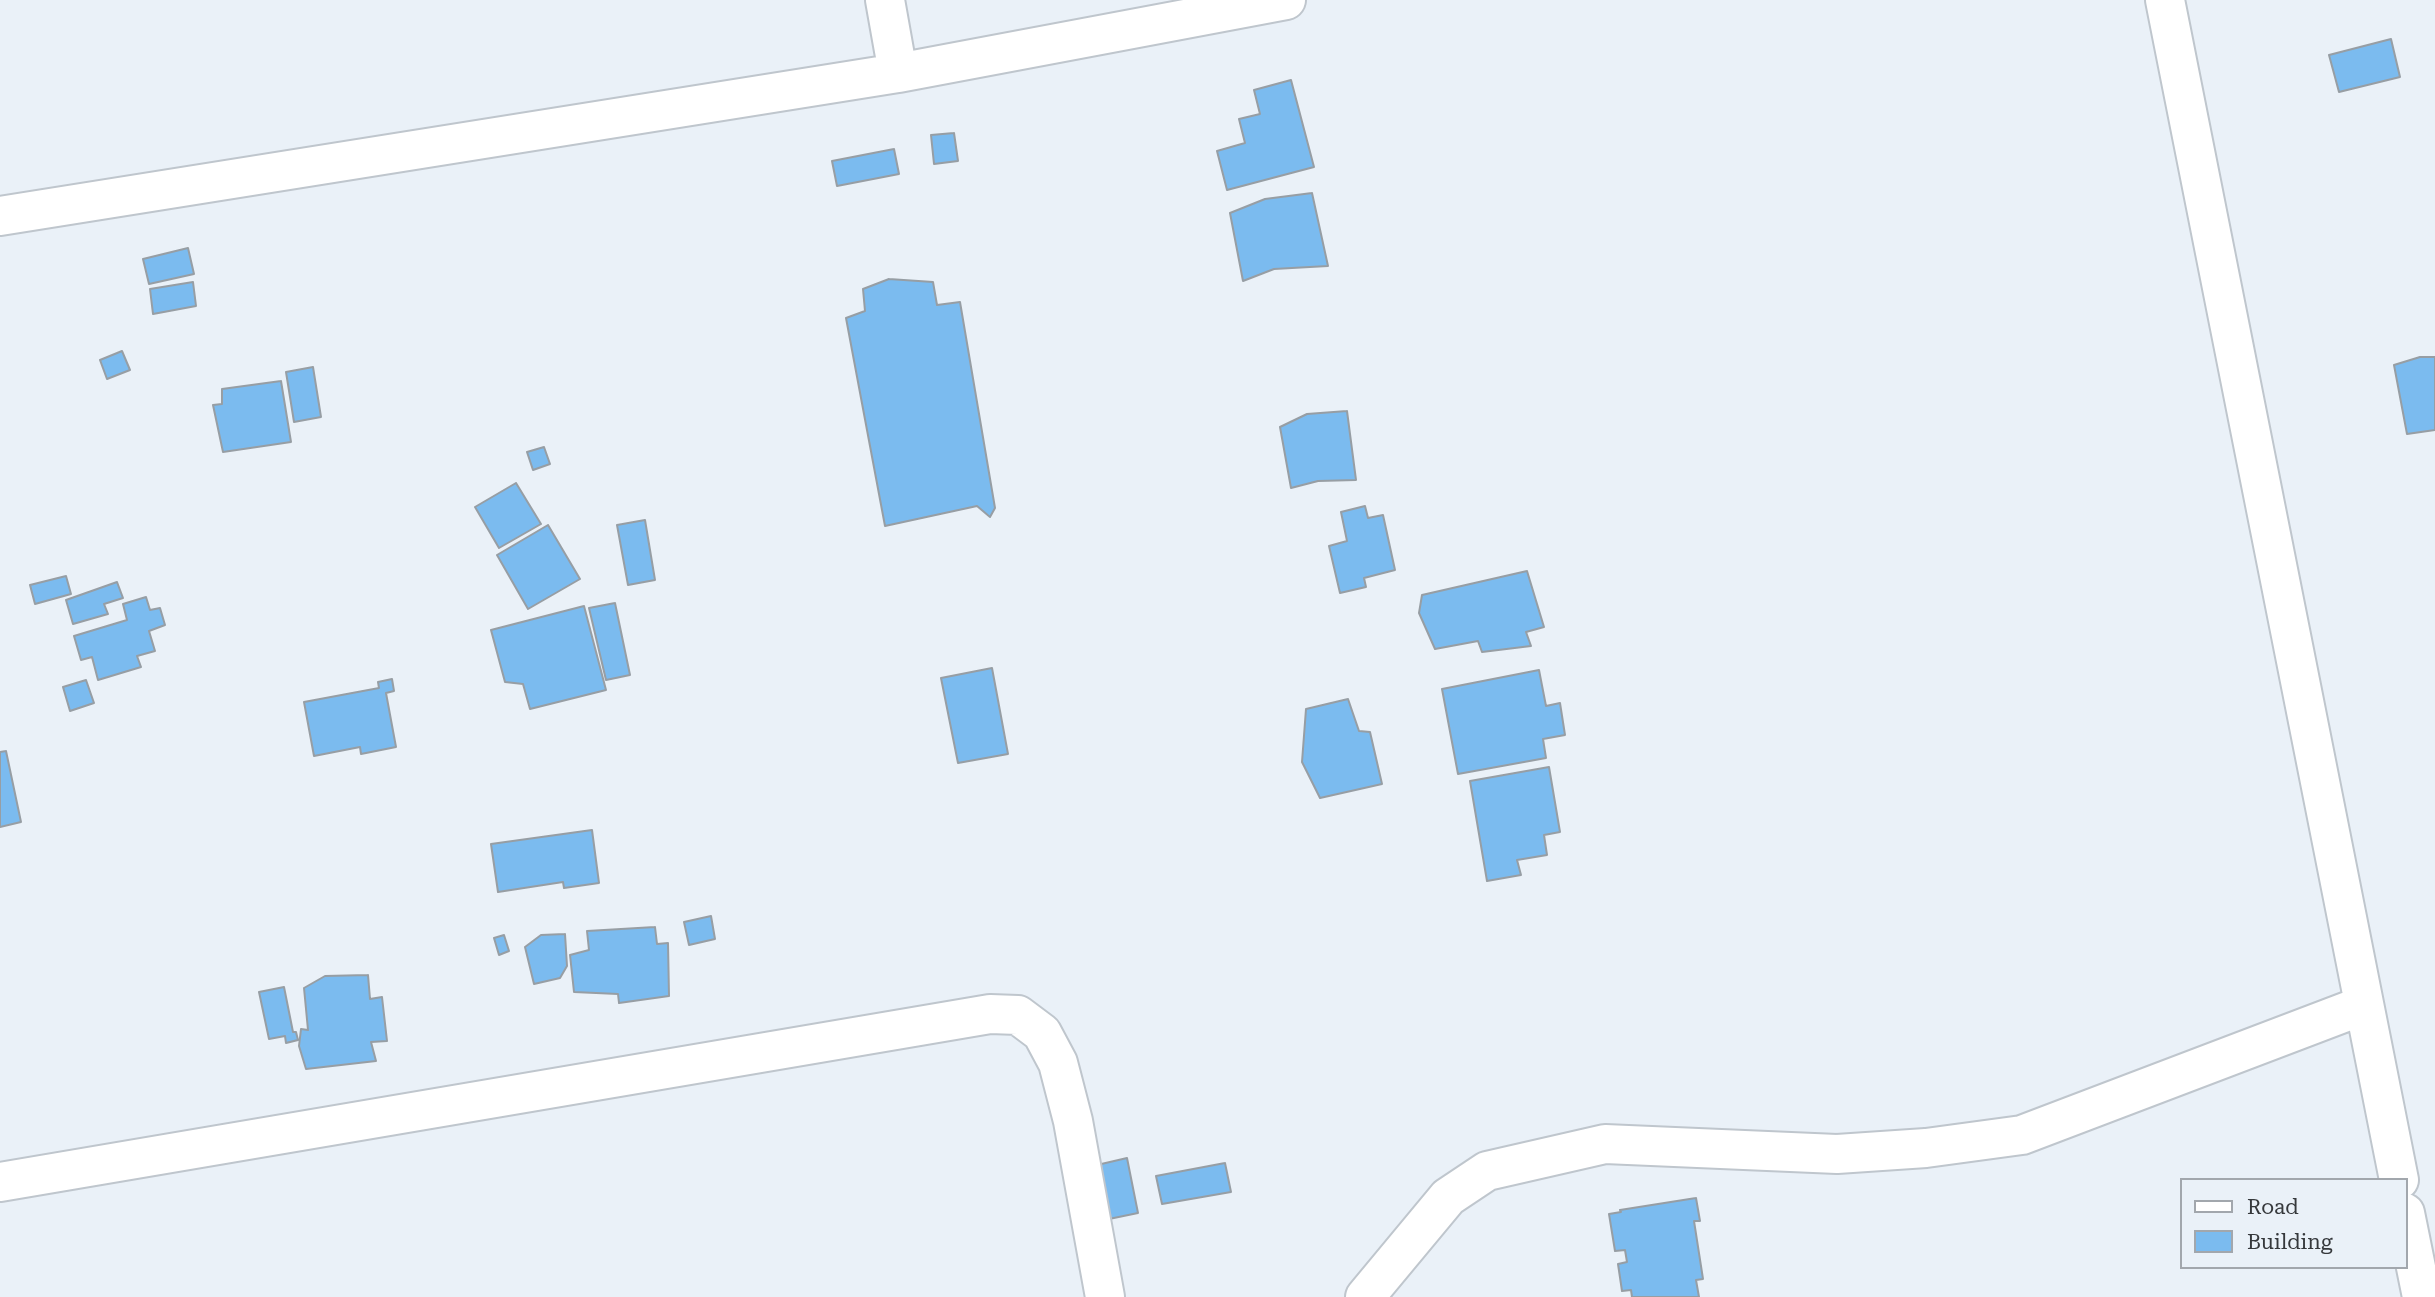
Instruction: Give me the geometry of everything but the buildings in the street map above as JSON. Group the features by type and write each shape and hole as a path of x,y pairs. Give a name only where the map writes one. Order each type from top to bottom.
{"street":[{"path":"885,0 898,73"},
{"path":"0,216 898,73 1286,0"},
{"path":"2165,0 2399,1178"},
{"path":"1365,1297 1448,1197 1487,1171 1605,1144 1837,1154 1926,1148 2022,1135 2364,1005"},
{"path":"0,1182 990,1014 1018,1015 1042,1033 1059,1063 1073,1121 1105,1297"},
{"path":"2407,1220 2426,1291"}]}
